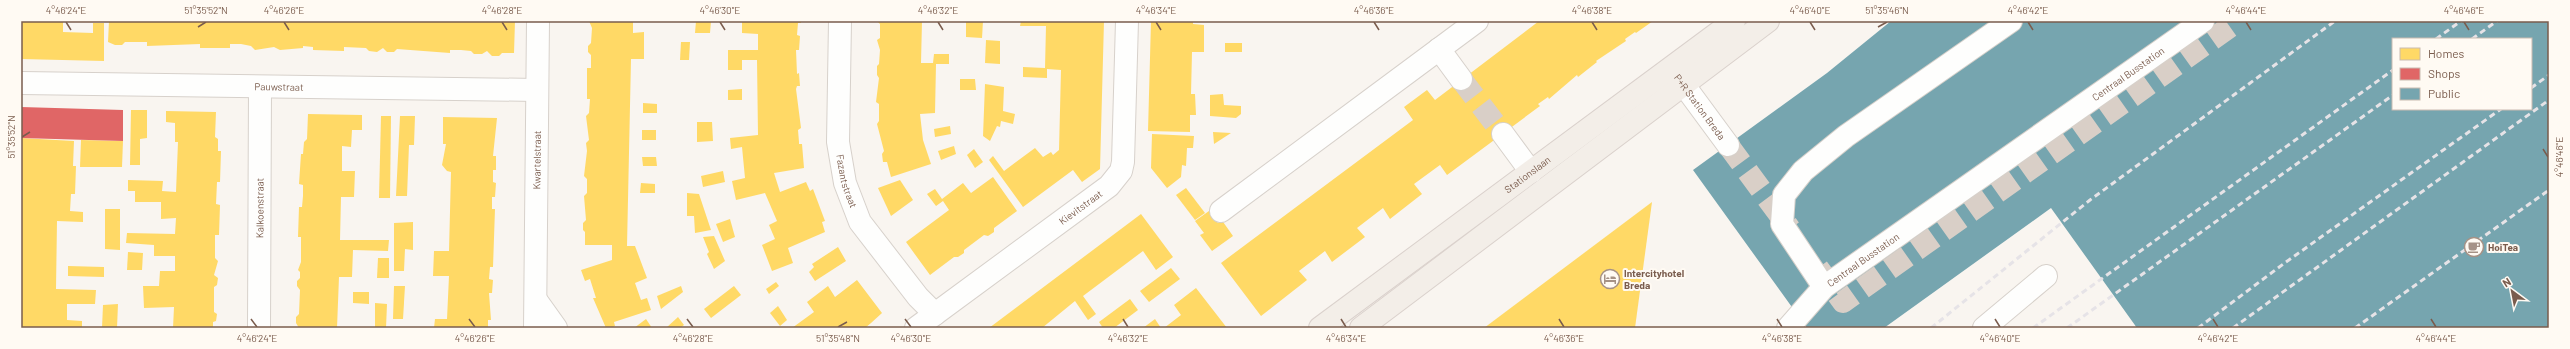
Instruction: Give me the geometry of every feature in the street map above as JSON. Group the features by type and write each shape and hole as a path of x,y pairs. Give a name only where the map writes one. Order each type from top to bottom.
{"main road":[{"name":"Stationslaan","path":"1320,328 1734,21"},
{"path":"1361,328 1684,86 1768,21"}],"street":[{"name":"Kwartelstraat","path":"535,328 536,90 538,21"},
{"name":"Fazantstraat","path":"840,21 838,142 845,183 860,222 918,297 935,314"},
{"name":"Kievitstraat","path":"916,328 1109,186 1121,171 1123,162 1127,21"},
{"path":"1221,211 1477,21"},
{"name":"Centraal Busstation","path":"2011,21 1846,136 1803,171 1784,195 1782,224 1824,287 2203,21"},
{"path":"1439,49 1462,79"},
{"name":"P+R Station Breda","path":"1671,68 1728,146"},
{"name":"Pauwstraat","path":"21,83 260,88 536,90"},
{"name":"Kalkoenstraat","path":"258,328 260,88"},
{"path":"1502,134 1531,172"},
{"path":"1984,328 2046,276"},
{"path":"1788,328 1824,287"},
{"path":"536,300 556,328"}],"building: Homes":[{"path":"21,21 63,21 63,32 93,33 93,23 104,23 104,61 21,59"},
{"path":"109,21 515,21 514,53 502,53 499,56 492,56 487,51 482,54 474,54 471,51 461,50 450,50 450,53 397,49 394,52 387,52 383,48 377,52 369,51 366,48 344,47 344,51 313,50 313,47 303,46 303,48 280,50 274,47 255,50 251,46 241,44 230,44 230,48 200,48 200,44 147,46 147,42 125,42 122,45 115,45 108,42"},
{"path":"589,21 633,21 633,33 644,32 644,59 631,59 627,246 635,246 647,278 635,283 641,300 647,298 651,310 614,322 615,326 611,328 606,328 593,298 596,298 590,279 585,281 581,270 612,260 612,245 585,245 585,232 583,230 583,223 586,220 584,196 587,193 587,179 584,176 587,151 586,143 589,140 586,116 589,113 590,99 587,99 587,68 591,68 591,55 588,52 588,46 591,43 592,28"},
{"path":"696,21 711,21 710,33 695,33"},
{"path":"742,21 801,21 801,23 798,23 797,35 800,36 799,50 796,50 797,74 799,73 800,86 797,86 796,89 801,128 798,130 799,144 802,144 804,168 774,173 780,192 806,182 810,191 813,189 825,221 822,222 825,232 788,248 793,263 772,271 762,245 775,239 769,225 777,221 765,193 736,200 732,181 745,178 742,147 731,149 730,138 758,135 757,60 742,60 742,70 728,70 728,50 758,50 758,34 742,33"},
{"path":"877,21 922,21 921,63 933,63 934,54 949,54 949,64 936,64 935,113 920,114 923,140 931,164 891,177 887,162 883,162 882,154 884,151 877,124 879,121 879,104 876,102 879,78 877,75 877,66 879,64 880,50 877,40 880,38 880,24"},
{"path":"966,21 983,21 982,38 966,37"},
{"path":"1021,21 1104,21 1100,169 1082,182 1073,170 1023,207 989,160 993,156 1004,171 1035,148 1043,157 1051,152 1053,155 1059,150 1061,70 1047,69 1047,78 1023,77 1023,67 1045,68 1046,26 1020,26"},
{"path":"1151,21 1193,21 1193,24 1204,25 1204,52 1192,52 1191,94 1195,94 1196,115 1190,115 1190,132 1148,131"},
{"path":"1539,21 1653,21 1625,39 1626,41 1596,61 1597,62 1578,77 1577,75 1549,99 1548,97 1538,104 1540,106 1447,175 1440,165 1414,184 1422,194 1390,219 1383,208 1357,228 1365,237 1332,262 1325,251 1299,271 1307,280 1261,316 1221,263 1413,120 1404,107 1427,90 1435,100"},
{"path":"986,40 1000,41 1000,64 985,63"},
{"path":"681,42 690,42 689,60 680,60"},
{"path":"1225,43 1242,43 1242,52 1225,52"},
{"path":"960,79 975,79 976,90 960,90"},
{"path":"985,84 1004,87 1003,111 1015,114 1013,124 1001,121 1000,127 997,126 990,141 983,136"},
{"path":"742,89 742,100 728,100 728,90"},
{"path":"1223,94 1224,105 1241,106 1241,114 1236,118 1210,116 1210,95"},
{"path":"643,103 657,104 657,113 643,113"},
{"path":"131,110 147,110 147,138 140,139 140,165 130,165"},
{"path":"166,111 216,112 215,137 218,139 218,151 221,151 220,182 217,182 216,204 220,205 219,235 215,235 215,258 218,261 214,275 218,278 217,285 214,287 214,312 217,314 216,321 213,322 213,328 173,328 174,307 144,308 143,286 159,286 160,271 175,271 175,256 154,256 154,245 126,243 127,233 175,234 176,218 161,219 161,202 135,202 135,191 128,191 128,180 163,181 162,191 176,192 178,142 175,142 175,123 166,122"},
{"path":"308,114 362,115 362,130 352,130 351,147 342,146 342,171 355,171 354,197 341,197 340,240 389,240 388,251 353,250 352,277 339,277 337,328 299,328 296,323 296,317 299,314 300,290 297,286 297,281 300,278 300,272 298,270 301,262 301,237 298,237 299,207 302,207 303,196 303,185 299,184 301,154 303,154 304,142 307,139"},
{"path":"381,116 391,116 390,198 379,198"},
{"path":"400,116 415,116 414,145 409,145 407,196 396,196"},
{"path":"443,117 497,118 493,156 496,156 496,170 493,170 493,182 496,183 495,197 492,197 492,209 495,209 493,267 490,267 489,279 493,280 492,293 489,293 491,320 488,320 488,328 434,328 435,319 447,319 449,276 433,276 434,251 449,251 451,172 447,171 442,165 446,144 443,144"},
{"path":"697,122 712,122 713,141 697,142"},
{"path":"950,126 951,134 935,137 934,129"},
{"path":"642,130 656,130 656,140 642,140"},
{"path":"1213,132 1231,133 1214,144"},
{"path":"1152,134 1194,136 1193,148 1187,148 1186,166 1182,165 1181,177 1167,188 1151,168"},
{"path":"21,138 74,141 73,166 76,166 75,194 71,194 70,211 83,212 83,222 57,221 56,289 96,290 95,304 67,304 67,320 82,321 82,328 21,328"},
{"path":"81,140 123,141 122,167 80,167"},
{"path":"954,146 956,154 941,160 938,151"},
{"path":"974,149 983,162 975,168 967,155"},
{"path":"642,157 656,157 657,166 643,166"},
{"path":"723,171 725,182 703,187 701,176"},
{"path":"993,177 1017,211 994,228 994,232 988,236 984,235 964,250 964,253 958,257 954,257 930,275 906,242 949,210 943,201 936,206 927,194 935,189 942,199 963,183 971,193"},
{"path":"900,180 913,200 891,216 878,188"},
{"path":"641,183 655,184 655,193 640,193"},
{"path":"1186,188 1205,213 1195,220 1176,195"},
{"path":"687,193 699,194 711,230 695,233 694,216 687,216"},
{"path":"1652,202 1635,328 1484,328"},
{"path":"105,209 120,209 120,250 105,249"},
{"path":"2128,210 2138,224 2131,229 2121,215"},
{"path":"1209,211 1218,223 1221,219 1233,236 1212,251 1200,235 1204,233 1195,221"},
{"path":"1141,214 1173,257 1156,270 1143,251 1083,296 1096,314 1088,320 1075,301 1042,328 989,328"},
{"path":"730,219 735,237 723,242 716,224"},
{"path":"413,222 413,250 405,249 404,271 394,271 394,223"},
{"path":"714,236 725,261 714,269 707,254 709,252 703,237"},
{"path":"838,247 846,261 815,281 809,272 814,267 812,264"},
{"path":"128,252 143,253 142,270 127,270"},
{"path":"378,258 389,258 389,278 377,278"},
{"path":"68,266 104,267 104,277 68,276"},
{"path":"1171,268 1180,279 1149,302 1140,291"},
{"path":"857,280 882,313 865,328 792,328 814,312 807,302 828,286 835,297"},
{"path":"776,282 779,286 769,294 766,289"},
{"path":"394,286 405,286 403,319 393,319"},
{"path":"681,286 683,292 661,309 657,296"},
{"path":"734,286 741,295 711,318 704,309"},
{"path":"1196,288 1227,328 1164,328 1181,315 1174,305"},
{"path":"353,292 369,292 369,304 353,303"},
{"path":"1130,299 1138,310 1114,328 1103,328 1099,322"},
{"path":"375,303 387,304 386,328 375,328"},
{"path":"118,304 117,328 102,328 103,305"},
{"path":"778,306 787,320 780,326 770,313"},
{"path":"2151,312 2161,326 2159,328 2152,328 2144,317"},
{"path":"678,317 684,325 680,328 666,328"},
{"path":"646,319 652,328 634,328"},
{"path":"1155,319 1161,328 1143,328"}],"building: Shops":[{"path":"21,107 123,110 123,141 21,138"}],"building: Public":[{"path":"1891,21 2549,21 2549,328 2137,328 2051,208 1884,328 1807,328 1693,170 1827,73"}],"tunnel":[{"path":"1818,268 1843,302 2238,21"},
{"path":"1461,79 1503,134"},
{"path":"1728,145 1790,229"}],"railway":[{"path":"1931,328 2090,200 2335,21"},
{"path":"2437,38 2461,21"},
{"path":"2473,38 2497,21"},
{"path":"2033,328 2392,71"},
{"path":"2532,87 2549,75"},
{"path":"2067,328 2392,96"},
{"path":"2233,328 2549,100"},
{"path":"2198,328 2286,262 2500,110"},
{"path":"2355,328 2549,190"}],"place":[{"name":"HoiTea","path":"2474,247"},
{"name":"Intercityhotel Breda","path":"1610,279"}]}
